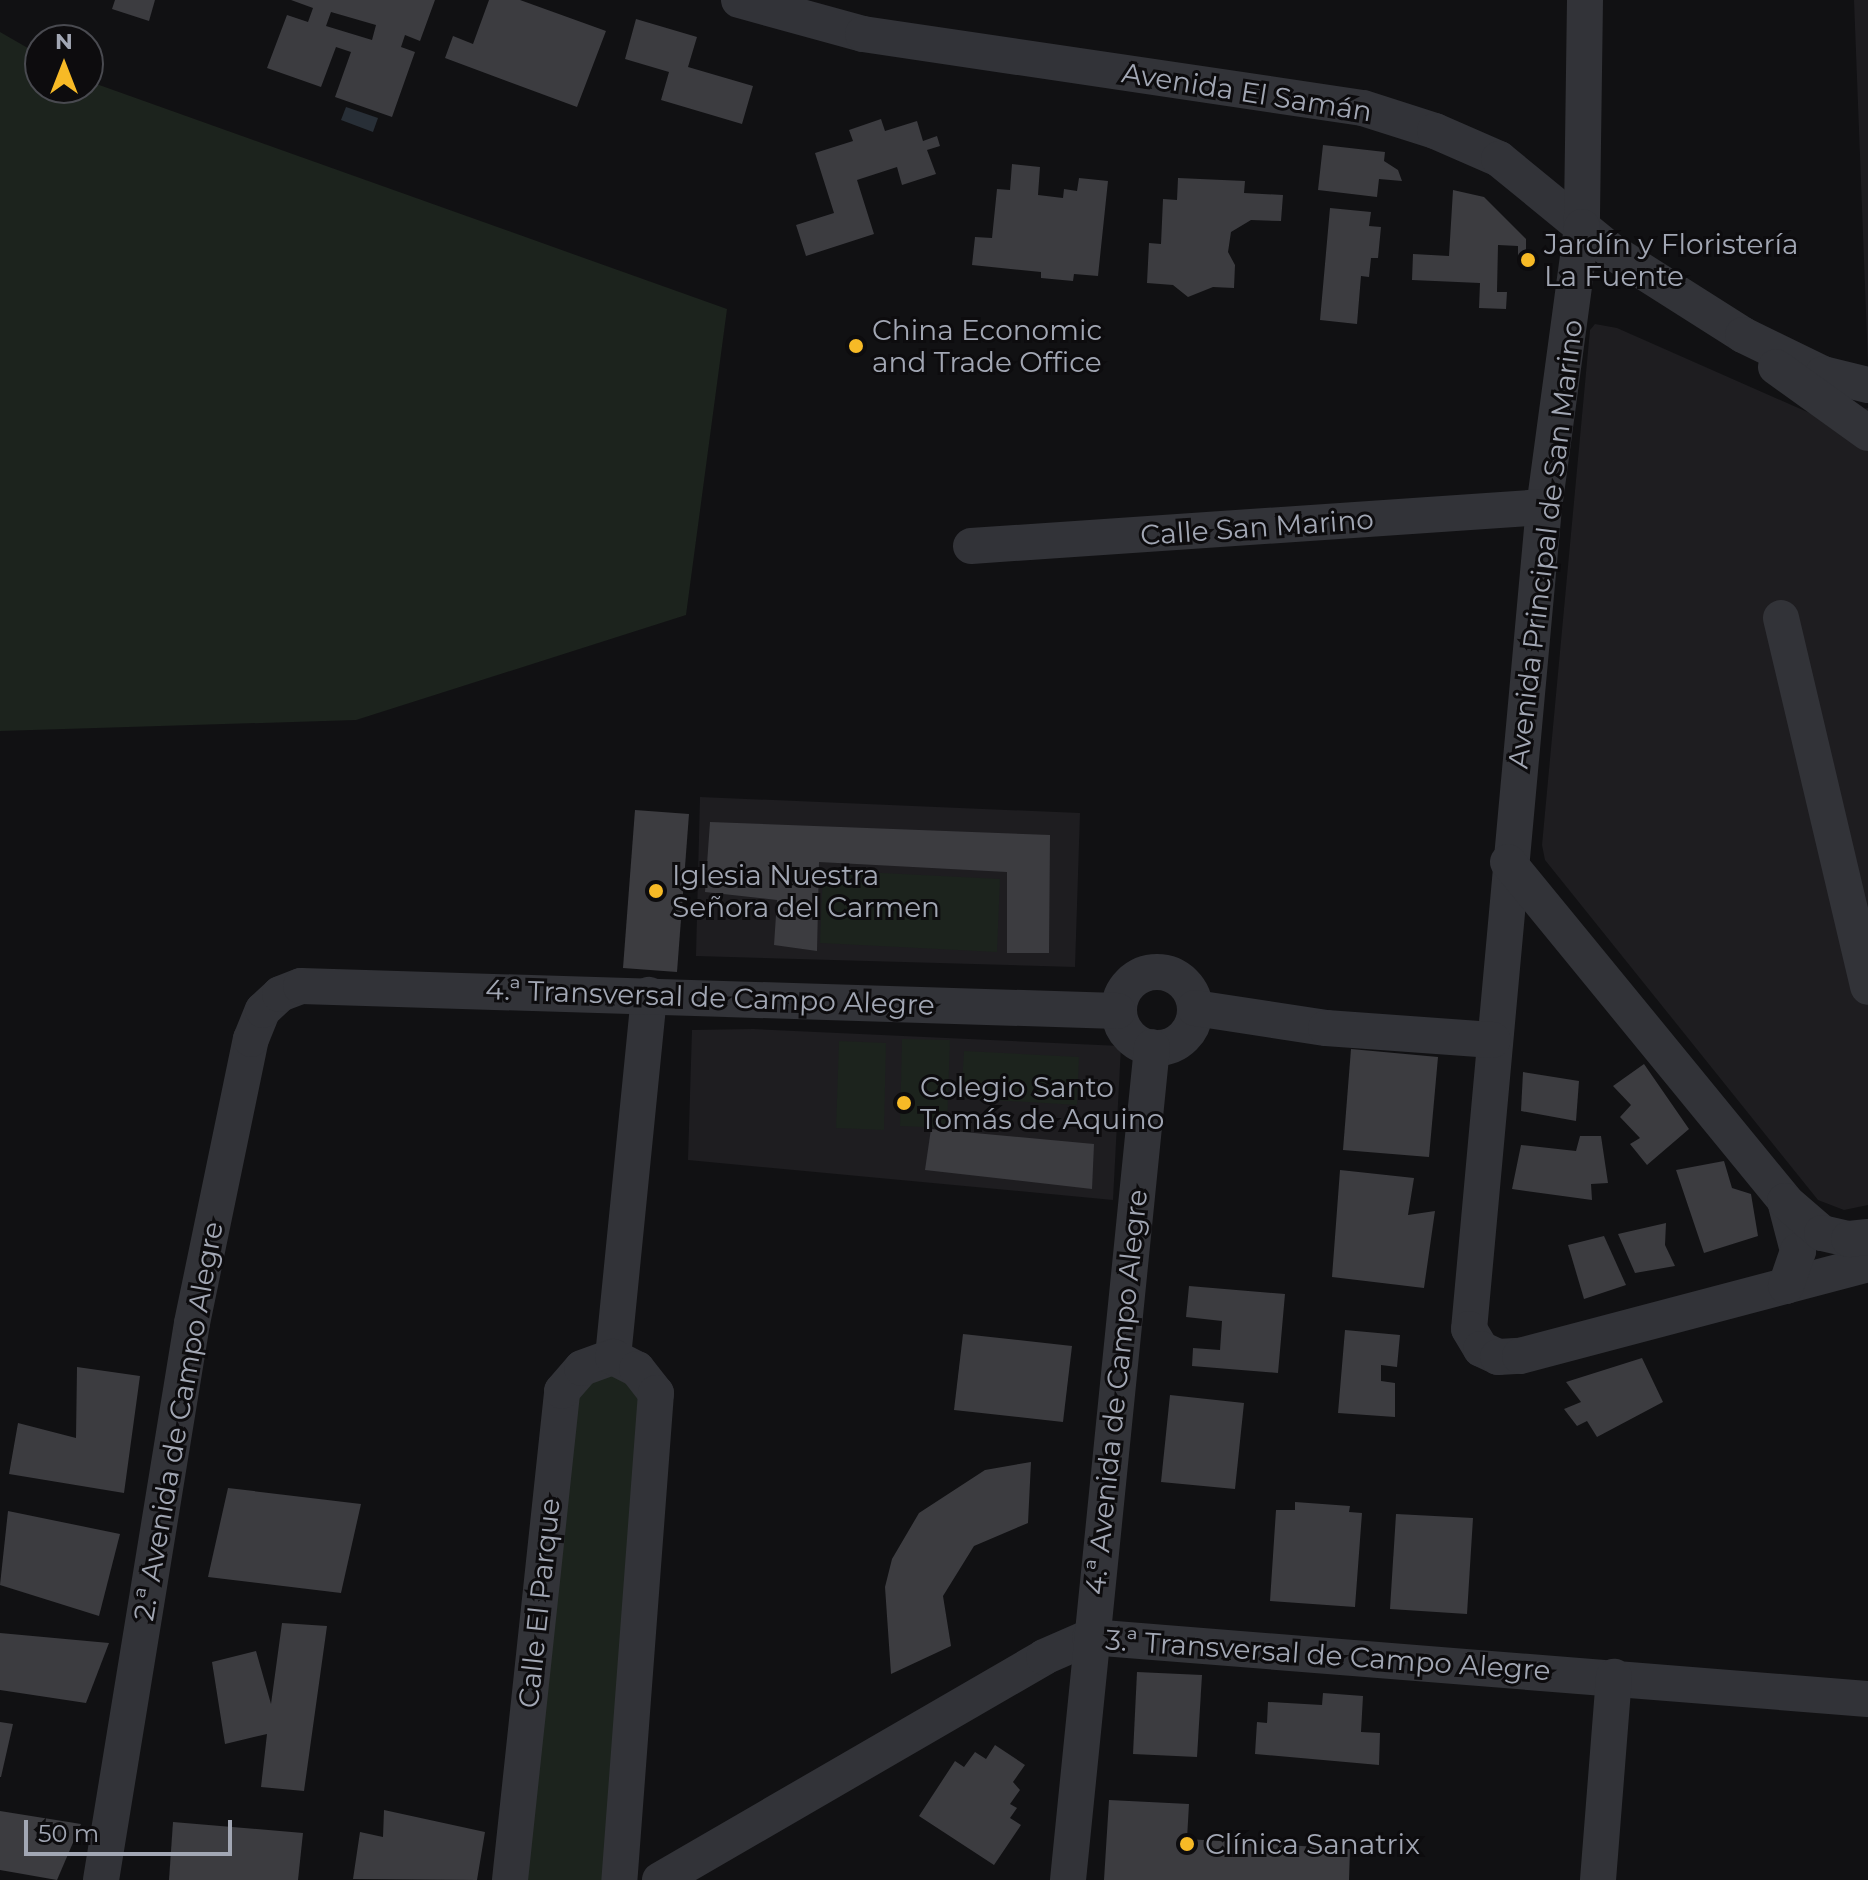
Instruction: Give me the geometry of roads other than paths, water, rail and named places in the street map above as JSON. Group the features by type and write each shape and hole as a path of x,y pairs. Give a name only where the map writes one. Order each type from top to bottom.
{"street":[{"name":"Avenida El Samán","path":"739,0 863,34 1363,108 1499,159 1582,227 1743,335"},
{"name":"Avenida Principal de San Marino","path":"1585,0 1582,227 1544,507 1508,862 1468,1307 1469,1329 1481,1349 1498,1357 1520,1356 1868,1264"},
{"path":"1743,335 1823,374 1868,385"},
{"path":"1743,335 1797,385 1868,433"},
{"name":"Calle San Marino","path":"971,546 1544,507"},
{"path":"1781,618 1868,987"},
{"path":"1508,862 1785,1201 1822,1233 1849,1239 1868,1237"},
{"path":"1155,972 1187,986 1195,1008 1182,1037 1152,1047 1125,1031 1118,1011 1133,980 1155,972"},
{"name":"4.ª Transversal de Campo Alegre","path":"301,986 1118,1011"},
{"name":"2.ª Avenida de Campo Alegre","path":"101,1880 192,1323 251,1039 263,1010 280,994 301,986"},
{"path":"619,1880 656,1393 637,1369 613,1357 649,995"},
{"path":"1195,1008 1326,1028 1493,1040"},
{"name":"4.ª Avenida de Campo Alegre","path":"1068,1880 1090,1637 1152,1047"},
{"path":"1785,1201 1798,1251 1786,1286"},
{"name":"Calle El Parque","path":"510,1880 562,1391 582,1368 613,1357"},
{"name":"3.ª Transversal de Campo Alegre","path":"660,1880 1044,1657 1090,1637 1868,1699"},
{"path":"1598,1880 1614,1677"}],"place":[{"name":"Jardín y Floristería La Fuente","path":"1528,260"},
{"name":"China Economic and Trade Office","path":"856,346"},
{"name":"Iglesia Nuestra Señora del Carmen","path":"656,891"},
{"name":"Colegio Santo Tomás de Aquino","path":"904,1103"},
{"name":"Clínica Sanatrix","path":"1187,1844"}]}
